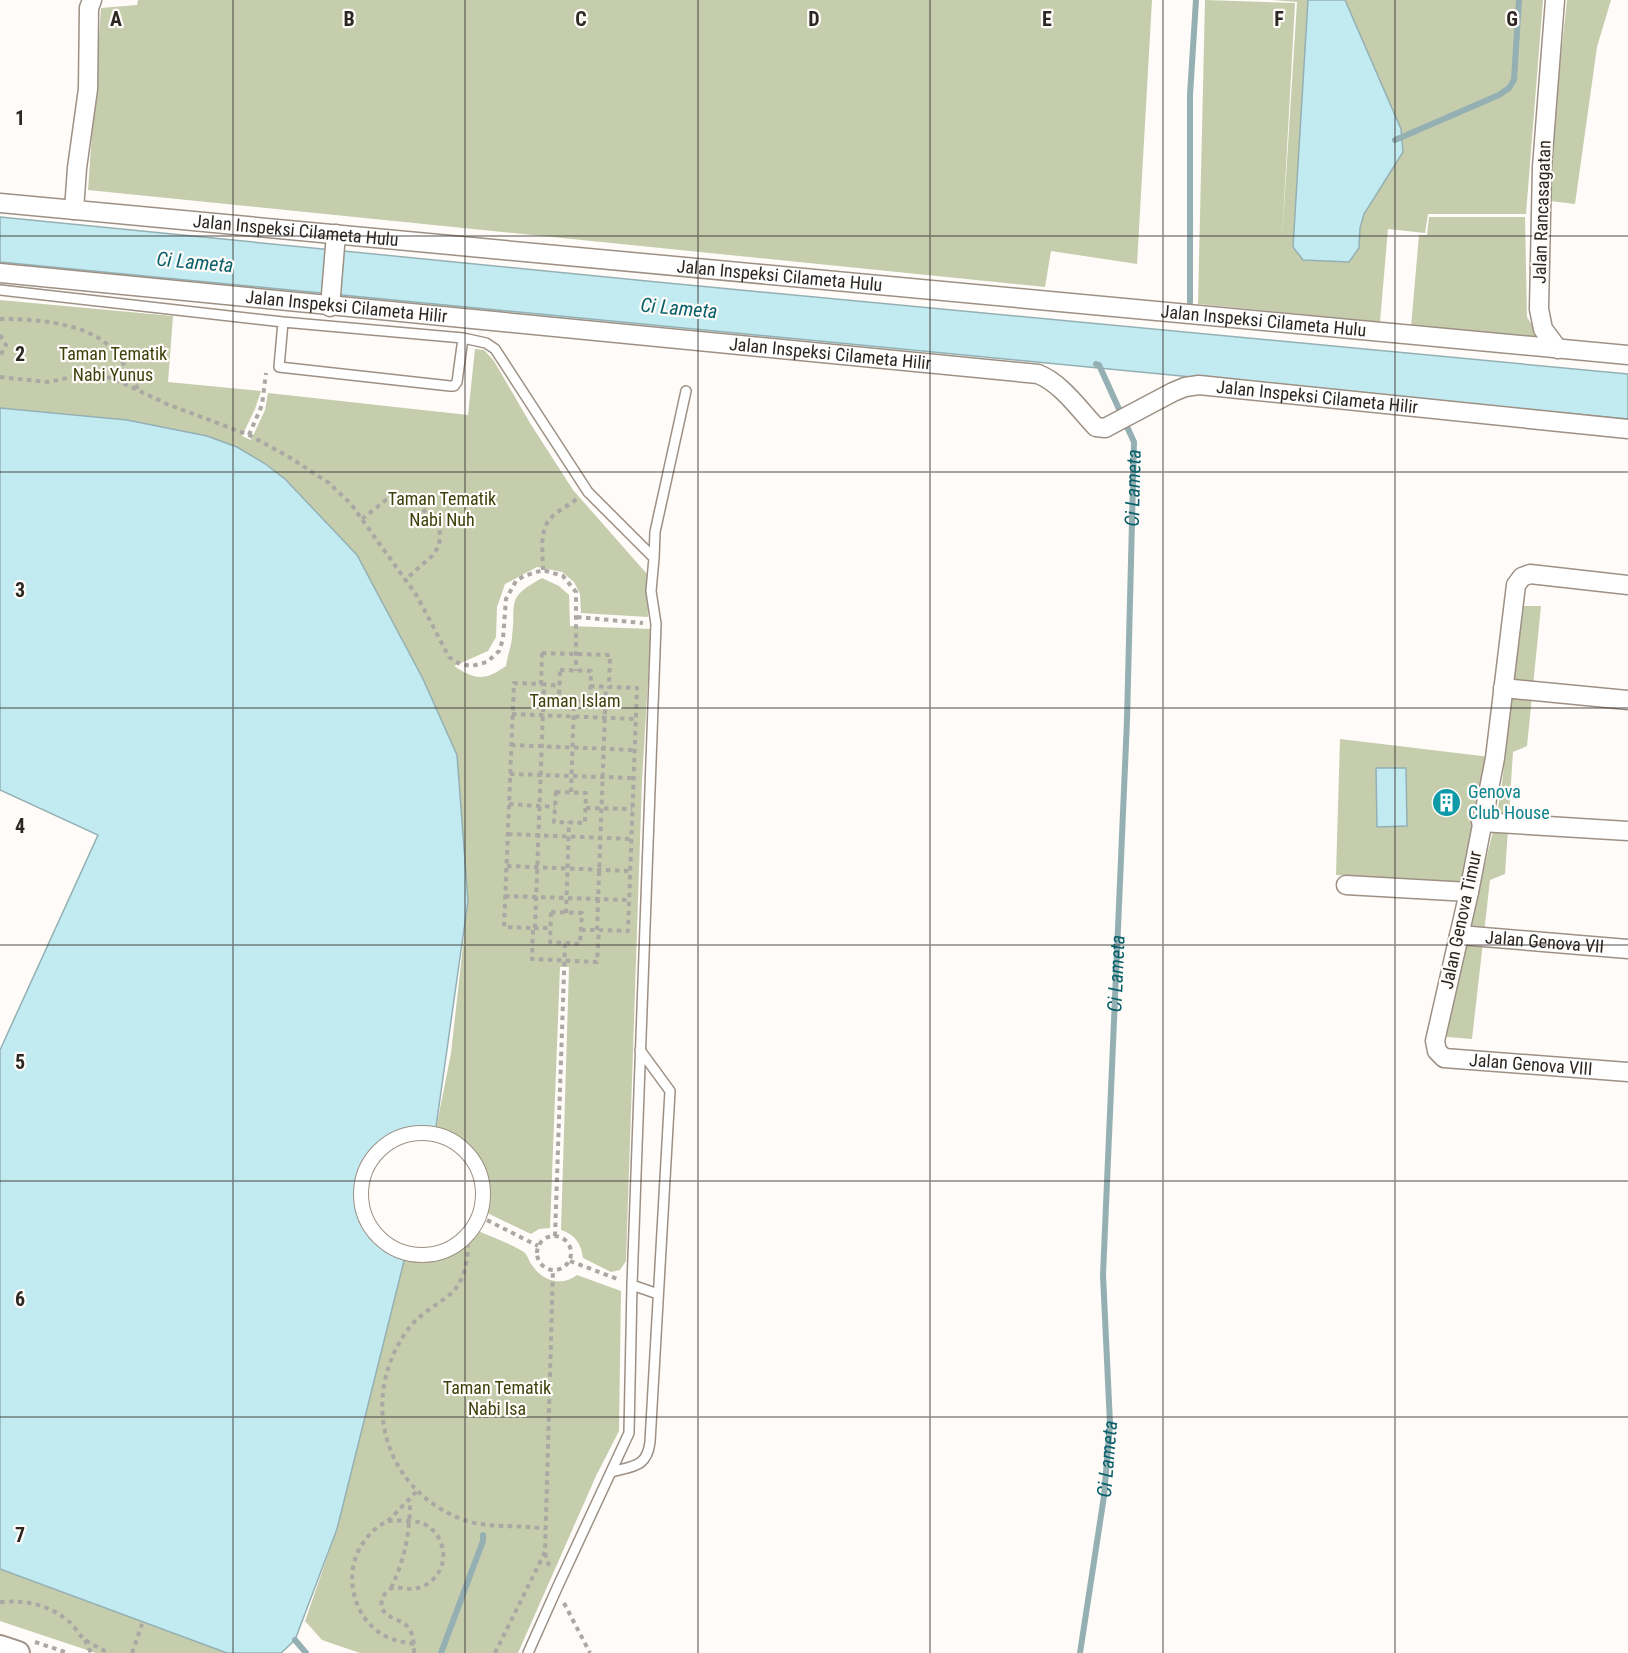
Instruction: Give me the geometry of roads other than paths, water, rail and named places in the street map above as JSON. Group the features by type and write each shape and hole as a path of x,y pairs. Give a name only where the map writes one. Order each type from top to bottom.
{"street":[{"path":"74,210 77,168 88,89 89,8 92,0"},
{"name":"Jalan Rancasagatan","path":"1555,0 1542,167 1539,309 1543,329 1558,349"},
{"name":"Jalan Inspeksi Cilameta Hulu","path":"0,202 335,241 1558,349"},
{"path":"330,300 335,241"},
{"name":"Jalan Inspeksi Cilameta Hilir","path":"0,273 330,300 1038,374 1056,385 1096,426 1105,428 1173,392 1199,385 1628,429"},
{"path":"1558,349 1628,355"},
{"name":"Jalan Genova Timur","path":"1437,1051 1435,1041 1469,892 1495,758 1516,585 1522,577 1530,574 1628,585"},
{"path":"1503,688 1628,700"},
{"path":"1481,822 1628,831"},
{"path":"1346,885 1469,892"},
{"name":"Jalan Genova VII","path":"1459,935 1628,949"},
{"name":"Jalan Genova VIII","path":"1437,1051 1444,1058 1628,1071"},
{"path":"424,1132 445,1137 463,1148 476,1164 482,1183 483,1203 479,1216 468,1234 446,1249 427,1254 406,1253 388,1245 374,1232 363,1213 360,1195 361,1181 374,1155 386,1143 404,1135 424,1132"},
{"path":"0,1647 18,1653"}],"lane":[{"path":"0,290 283,322 463,338 486,343 495,349 588,492 654,558"},
{"path":"283,322 279,367 450,386 454,386 457,382 463,338"},
{"path":"528,1653 629,1433 632,1285 656,624 651,591 655,532 686,391"},
{"path":"611,1472 640,1464 649,1455 670,1091 640,1050"},
{"path":"632,1285 658,1294"}],"water":[{"path":"1308,0 1345,0 1401,129 1403,152 1364,214 1360,228 1359,248 1349,262 1303,260 1293,247"},
{"path":"0,217 1628,374 1628,419 0,262"},
{"path":"0,408 127,420 207,436 237,447 264,463 285,479 357,555 423,679 457,755 468,901 435,1134 420,1133 392,1141 371,1161 365,1174 361,1188 362,1204 368,1223 382,1240 406,1253 337,1529 295,1640 281,1653 227,1653 0,1569 0,1050 98,835 0,790"},
{"path":"1376,768 1406,768 1407,826 1377,827"}],"waterway":[{"path":"1190,302 1190,95 1196,0"},
{"path":"1395,140 1499,95 1509,88 1514,80 1519,0"},
{"name":"Ci Lameta","path":"1080,1653 1104,1496 1110,1424 1103,1275 1127,720 1134,442 1099,365 1096,364"},
{"path":"441,1653 483,1541 483,1535"},
{"path":"295,1640 306,1653"}],"place":[{"name":"Genova Club House","path":"1447,802"}],"park label":[{"name":"Taman Tematik Nabi Yunus","path":"113,364"},
{"name":"Taman Tematik Nabi Nuh","path":"442,509"},
{"name":"Taman Islam","path":"575,701"},
{"name":"Taman Tematik Nabi Isa","path":"497,1398"}]}
